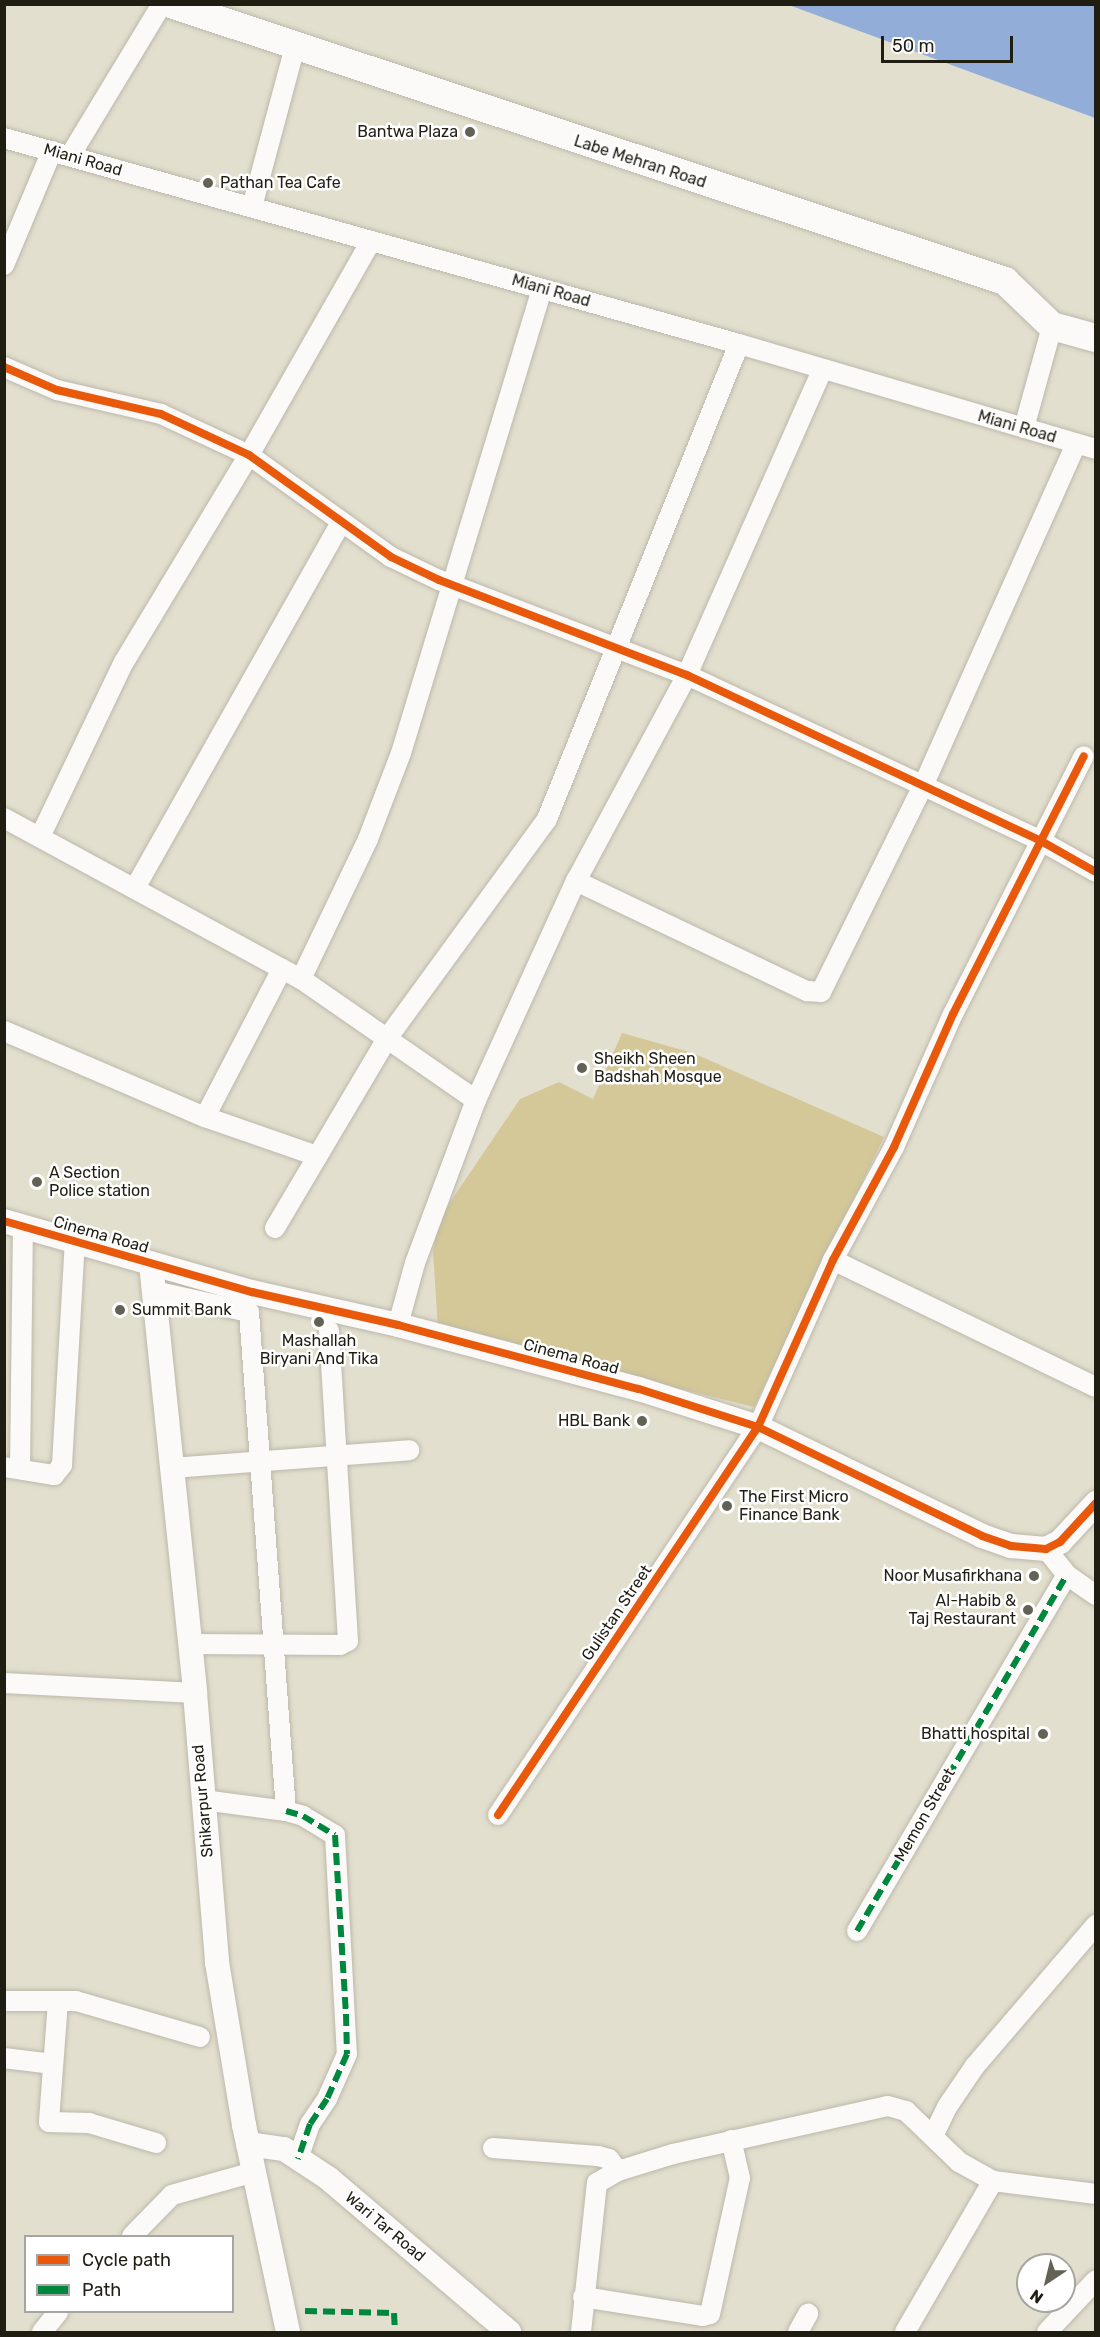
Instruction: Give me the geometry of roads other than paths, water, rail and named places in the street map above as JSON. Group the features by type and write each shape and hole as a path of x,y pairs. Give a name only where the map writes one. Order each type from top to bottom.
{"main road":[{"name":"Labe Mehran Road","path":"171,4 1005,281 1052,326 1095,338"}],"street":[{"path":"4,265 61,154 162,4"},
{"path":"252,207 295,47"},
{"name":"Miani Road","path":"4,138 739,344 1095,449"},
{"path":"40,837 124,662 249,455 371,241"},
{"path":"301,979 368,839 400,753 542,289"},
{"path":"1024,428 1052,326"},
{"path":"275,1228 386,1040 547,819 739,344"},
{"path":"4,367 57,390 161,414 249,455 391,557 453,585 617,646 687,675 1041,841 1095,872"},
{"path":"398,1325 415,1263 476,1100 576,881 687,675 822,370"},
{"path":"576,881 807,991 821,992 924,786 1076,444"},
{"path":"135,888 341,522"},
{"name":"Gulistan Street","path":"498,1815 758,1427 833,1260 894,1147 953,1014 1084,756"},
{"path":"4,818 301,979 386,1040 476,1100"},
{"path":"204,1117 282,969"},
{"path":"4,1031 204,1117 317,1156"},
{"path":"14,1224 12,1468 54,1475 62,1465 75,1242"},
{"name":"Cinema Road","path":"14,1224 151,1264 398,1325 639,1389 758,1427 982,1536 1032,1551 1046,1549"},
{"path":"833,1260 1095,1387"},
{"name":"Shikarpur Road","path":"151,1264 195,1694 217,1962 248,2144 288,2332"},
{"path":"154,1291 249,1312 286,1811"},
{"path":"189,1644 340,1645 348,1641 329,1331"},
{"path":"172,1468 409,1450"},
{"path":"1095,1503 1060,1542 1046,1549 1067,1575 1095,1595"},
{"name":"Memon Street","path":"857,1931 1067,1575"},
{"path":"4,1683 195,1694"},
{"path":"202,1800 286,1811 303,1816 334,1835 347,2054 327,2099 310,2124 298,2159"},
{"path":"933,2136 947,2107 975,2066 1095,1925"},
{"path":"4,2001 76,2001 200,2037"},
{"path":"58,2001 49,2122 89,2123 156,2143"},
{"path":"4,2058 53,2064"},
{"path":"581,2332 597,2183 618,2171 731,2140 888,2106 906,2111 959,2162 993,2181 1095,2194"},
{"path":"583,2297 703,2316 710,2314 740,2178 731,2140"},
{"name":"Wari Tar Road","path":"248,2144 284,2150 328,2178 509,2332"},
{"path":"494,2148 598,2156 609,2159 618,2171"},
{"path":"133,2235 172,2195 254,2172"},
{"path":"905,2332 993,2181"},
{"path":"1048,2332 1095,2280"},
{"path":"42,2332 57,2313"},
{"path":"798,2332 808,2314"}],"water":[{"path":"789,5 1095,5 1095,118 816,15"}],"place":[{"name":"Bantwa Plaza","path":"470,132"},
{"name":"Pathan Tea Cafe","path":"208,183"},
{"name":"Sheikh Sheen Badshah Mosque","path":"582,1068"},
{"name":"A Section Police station","path":"37,1182"},
{"name":"Summit Bank","path":"120,1310"},
{"name":"Mashallah Biryani And Tika","path":"319,1322"},
{"name":"HBL Bank","path":"642,1421"},
{"name":"The First Micro Finance Bank","path":"727,1506"},
{"name":"Noor Musafirkhana","path":"1034,1576"},
{"name":"Al-Habib & Taj Restaurant","path":"1028,1610"},
{"name":"Bhatti hospital","path":"1043,1734"}]}
